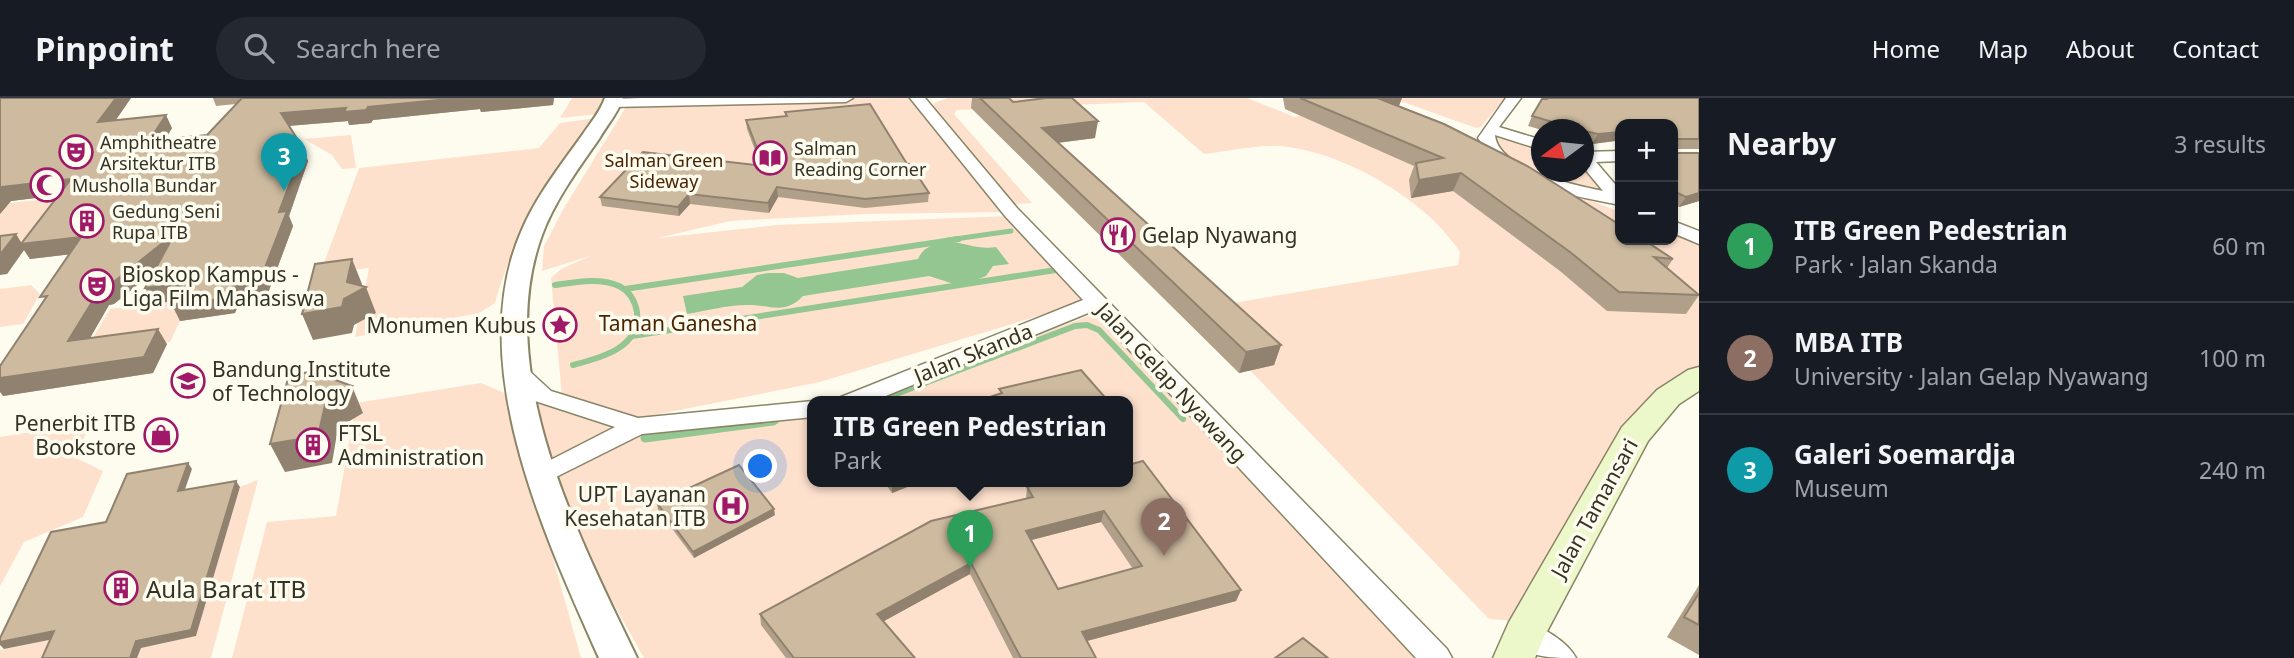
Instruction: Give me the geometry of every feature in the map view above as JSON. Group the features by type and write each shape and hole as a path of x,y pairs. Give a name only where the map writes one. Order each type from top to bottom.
{"main road":[{"name":"Jalan Tamansari","path":"1519,646 1634,435 1668,397 1699,377"}],"street":[{"path":"618,658 572,558 540,477 518,373 515,304 526,248 556,188 613,101 846,98"},
{"name":"Jalan Gelap Nyawang","path":"916,98 1011,212 1436,658"},
{"path":"1514,98 1490,129 1486,138 1491,149 1526,173 1575,190 1615,199"},
{"path":"1490,129 1531,142"},
{"path":"1594,157 1615,156"},
{"path":"1594,170 1615,194"},
{"path":"1678,228 1699,238"},
{"name":"Jalan Skanda","path":"864,396 1096,302"},
{"path":"518,373 543,396 637,426"},
{"path":"540,477 637,426 807,410"},
{"path":"1519,646 1560,658"}],"green space":[{"path":"572,98 607,98 600,114 560,118"},
{"name":"Taman Ganesha","path":"917,98 1011,212 864,214 730,221 658,238 777,225 1009,216 1085,302 820,382 634,419 562,396 551,278 561,269 590,256 542,271 544,246 626,107 806,99"},
{"path":"948,98 1247,98 1295,117 1350,98 1531,177 1531,182 1544,182 1615,210 1615,245 1678,245 1678,235 1699,243 1699,386 1622,426 1570,527 1516,621 1489,619 1192,310 1458,265 1460,252 1445,232 1426,214 1380,181 1329,157 1279,146 1204,154 1144,102 957,110 954,114 1032,203 1015,204 933,110 934,103"},
{"path":"1392,98 1505,98 1481,127 1476,128"},
{"path":"596,118 536,206 513,253 495,303 479,313 355,337 369,268 320,274 359,168 539,148 560,123"},
{"path":"1492,132 1531,142 1531,172 1530,172 1494,149"},
{"path":"351,135 356,168 342,169 332,155 304,139"},
{"path":"1594,174 1612,197 1563,182 1594,182"},
{"path":"77,196 41,245 0,249 0,214 9,203"},
{"path":"31,285 40,294 23,324 0,327 0,289"},
{"path":"191,298 170,342 83,354 110,309"},
{"path":"1099,312 1433,658 644,658 543,478 637,432 807,411 807,487 1133,487 1133,396 875,396"},
{"path":"481,383 507,394 581,658 232,658 267,522 336,516 356,403"},
{"path":"534,399 622,424 545,473"},
{"path":"92,422 74,457 103,471 83,517 24,542 0,586 0,437"},
{"path":"258,480 211,658 137,658 141,648 196,636 240,487"},
{"path":"59,638 51,658 0,658 0,650"}],"shaded area":[{"path":"950,242 984,248 996,247 1009,264 993,266 986,276 969,283 951,283 929,276 803,296 783,307 739,305 687,314 683,296 742,287 757,275 784,273 798,278 918,259 927,248"}],"building":[{"path":"0,98 116,98 98,122 166,115 149,141 207,135 242,98 459,98 344,112 346,108 281,113 303,148 279,212 287,211 261,278 235,281 228,298 172,305 183,283 145,288 175,233 105,289 100,289 68,341 158,329 144,357 0,378 0,366 47,296 40,297 81,237 21,244 71,179 0,189"},
{"path":"980,98 1009,98 1013,102 1072,98 1098,121 1042,128 1281,345 1246,352"},
{"path":"1300,98 1383,98 1380,99 1444,124 1531,168 1531,182 1553,182 1615,222 1615,245 1652,245 1673,259 1654,257 1699,295 1619,292 1570,252 1461,173 1419,180 1416,163 1443,158"},
{"path":"1699,98 1699,139 1678,139 1678,119 1615,119 1615,132 1598,134 1594,133 1594,119 1542,119 1532,116 1542,99"},
{"path":"870,104 907,164 910,164 929,193 865,199 777,187 768,203 689,194 678,207 600,197 643,152 764,166 746,120 787,116 785,112"},
{"path":"1678,153 1699,153 1699,193 1686,197 1678,193"},
{"path":"16,234 0,255 0,236"},
{"path":"352,259 347,282 366,287 344,299 342,307 302,314 315,264"},
{"path":"332,369 330,378 352,386 326,401 318,436 270,444 289,375"},
{"path":"1081,370 1104,396 993,396 1002,393 999,389"},
{"path":"1143,461 1241,590 1082,632 1096,658 1021,658 971,563 877,614 915,658 794,658 760,614 931,521 1033,497 1027,487 1133,487 1133,464","holes":["1104,511 1142,566 1058,589 1026,531"]},
{"name":"Aula Barat ITB","path":"188,463 178,491 236,481 191,630 136,641 130,658 42,658 54,631 0,642 51,532 106,522 127,474"},
{"path":"739,465 774,509 693,552 657,503"},
{"path":"1699,593 1699,625 1684,617"},
{"path":"1303,638 1328,658 1275,658"}],"waterway":[{"path":"948,240 1011,231"},
{"path":"625,289 959,239"},
{"path":"632,336 1062,269"},
{"path":"555,285 587,281 612,283 629,294 637,312 637,324 626,343 606,355 573,365"},
{"path":"891,396 1075,326 1087,325 1099,330 1183,419"},
{"path":"645,438 773,421"},
{"path":"759,423 776,421"}],"place":[{"name":"Amphitheatre Arsitektur ITB","path":"76,152"},
{"name":"Salman Reading Corner","path":"770,158"},
{"name":"Musholla Bundar","path":"47,185"},
{"name":"Galeri Soemardja","path":"284,191"},
{"name":"Gedung Seni Rupa ITB","path":"87,221"},
{"name":"Gelap Nyawang","path":"1118,235"},
{"name":"Bioskop Kampus - Liga Film Mahasiswa","path":"97,286"},
{"name":"Monumen Kubus","path":"560,325"},
{"name":"Bandung Institute of Technology","path":"188,381"},
{"name":"Penerbit ITB Bookstore","path":"161,435"},
{"name":"FTSL Administration","path":"313,445"},
{"name":"UPT Layanan Kesehatan ITB","path":"731,506"},
{"name":"MBA ITB","path":"1164,556"},
{"name":"ITB Green Pedestrian","path":"970,568"},
{"name":"Aula Barat ITB","path":"121,588"}],"park label":[{"name":"Salman Green Sideway","path":"664,170"}]}
